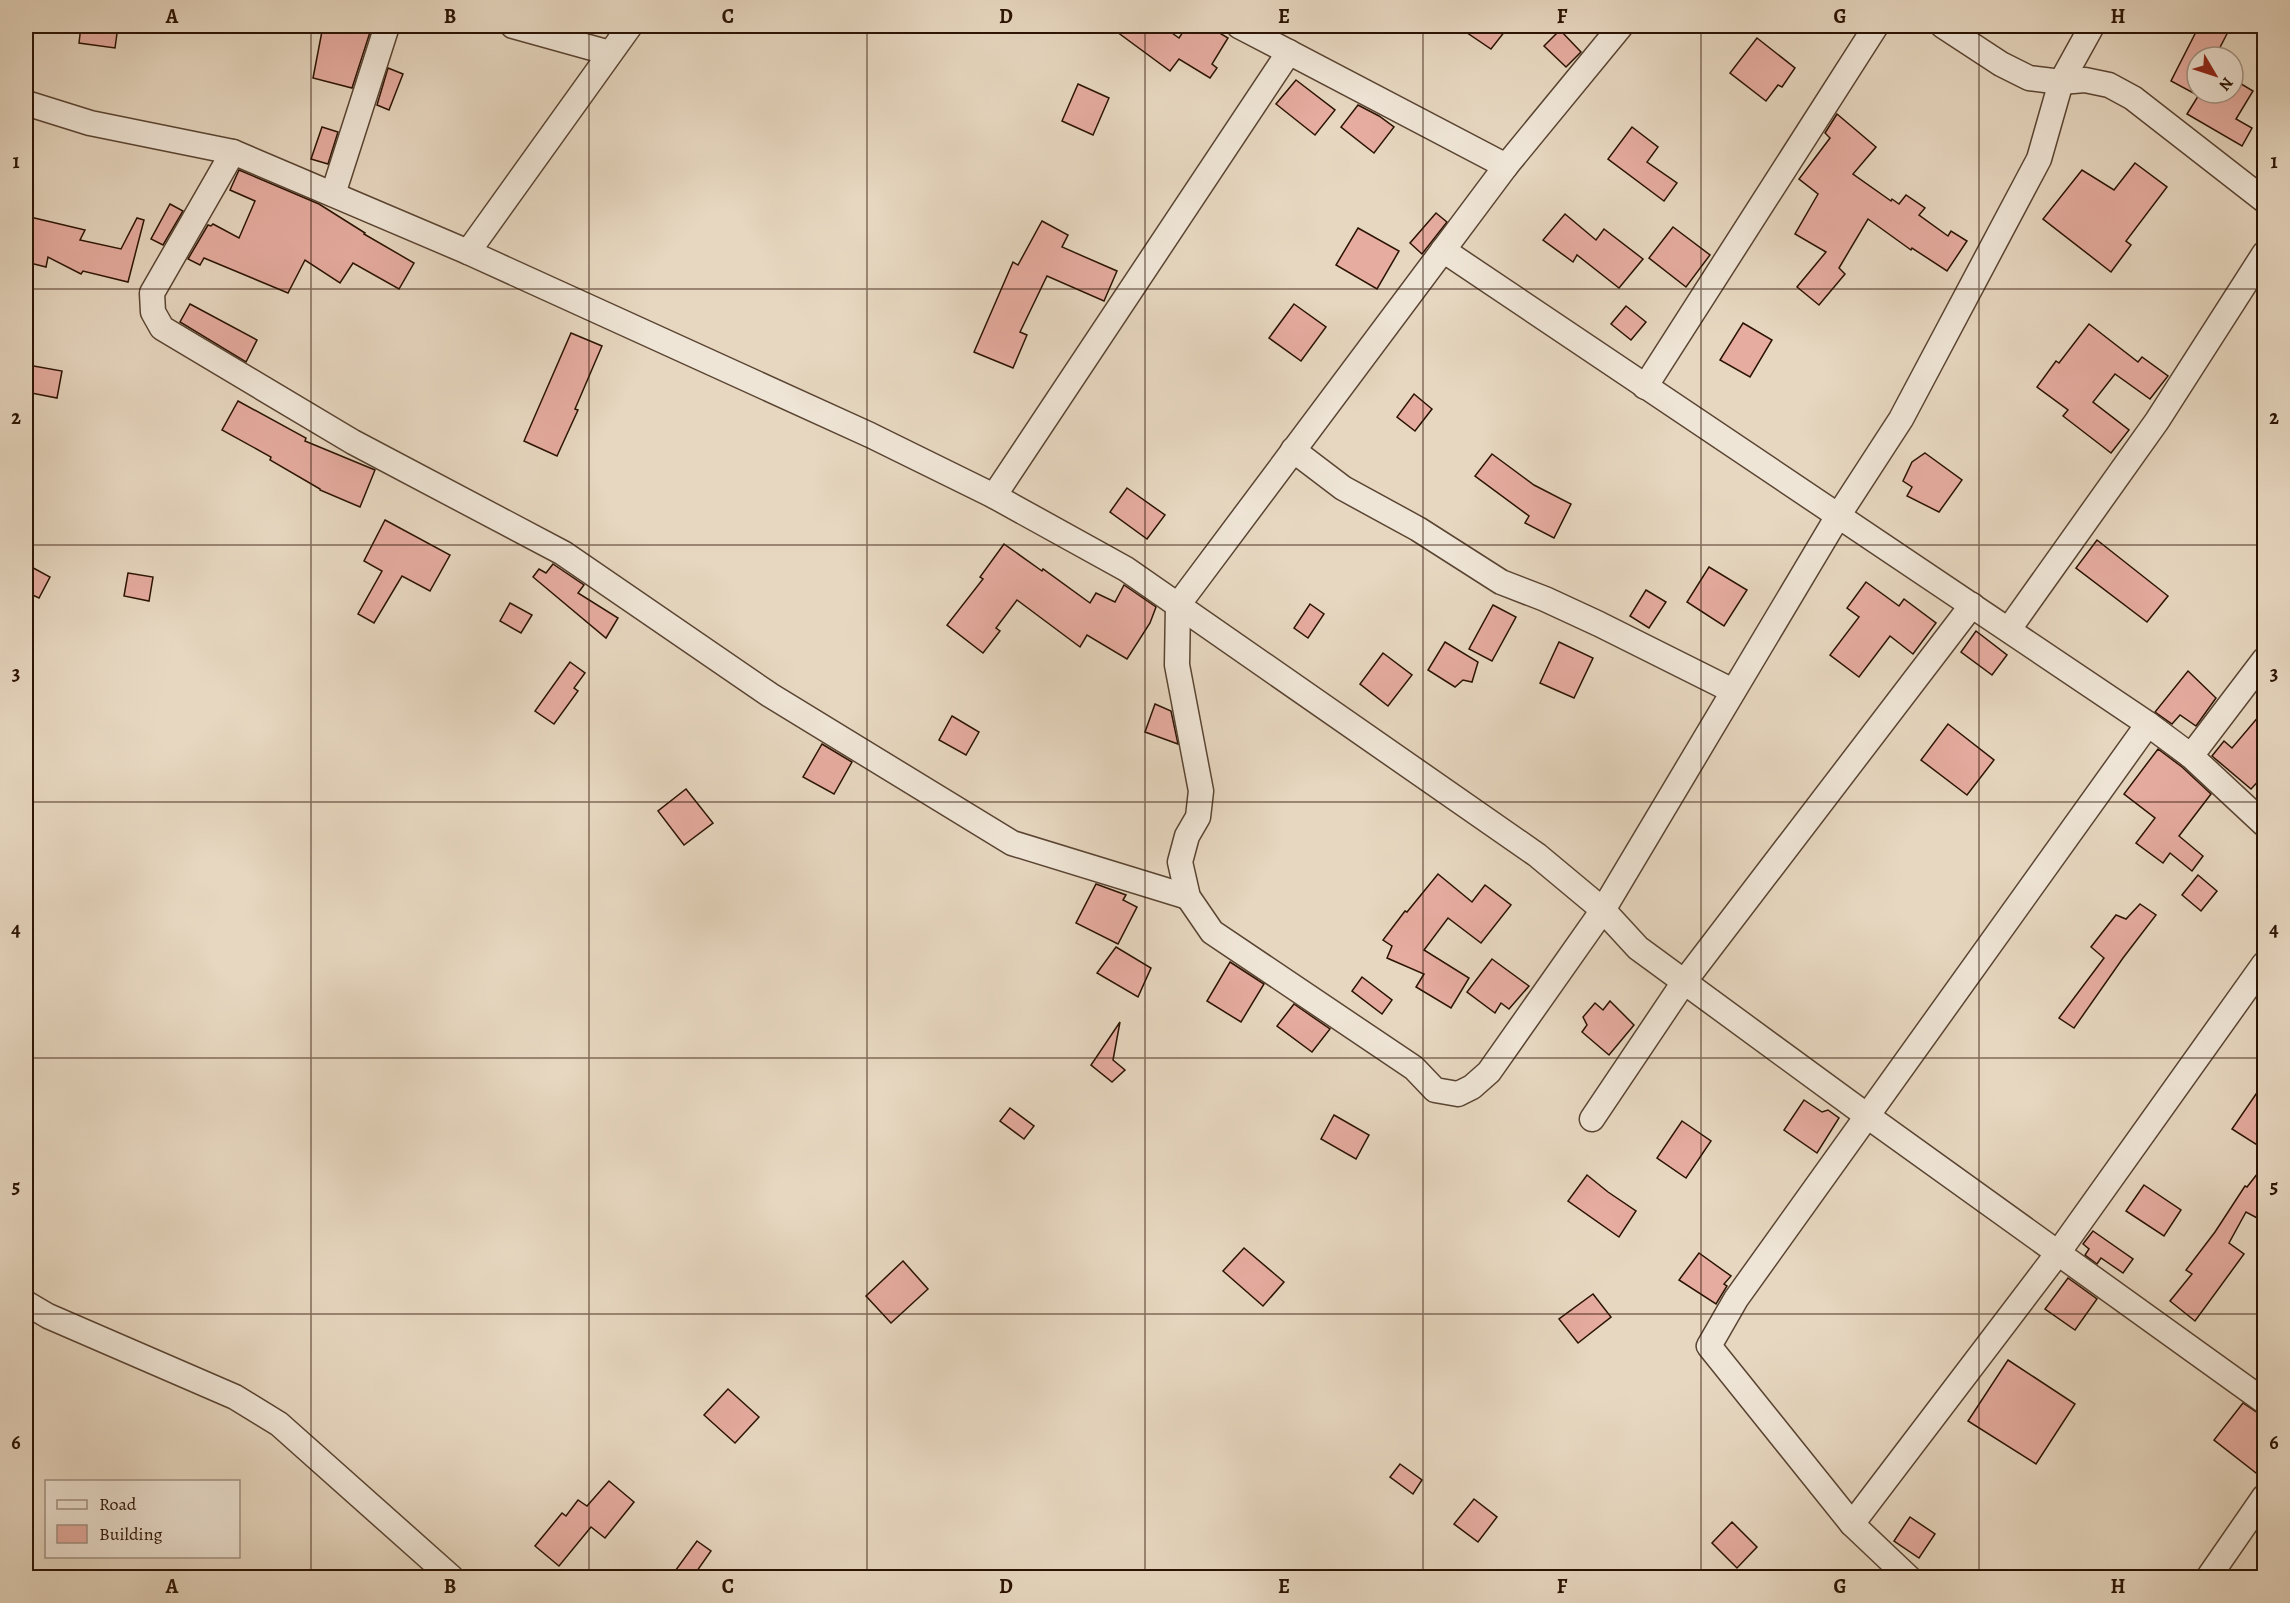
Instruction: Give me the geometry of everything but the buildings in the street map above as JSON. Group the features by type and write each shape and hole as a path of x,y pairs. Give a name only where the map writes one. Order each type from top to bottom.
{"street":[{"path":"333,194 387,26"},
{"path":"513,26 610,53"},
{"path":"468,252 630,26"},
{"path":"1239,26 1506,166"},
{"path":"1621,26 1506,166 1178,605 1177,665 1201,791 1198,817 1187,836 1180,862 1188,897 1212,932 1414,1068 1436,1090 1458,1094 1472,1087 1489,1072 1603,910 1838,516 1901,419 2040,159 2061,82 2092,26"},
{"path":"1645,387 1876,26"},
{"path":"1943,26 2001,64 2028,78 2061,82 2085,80 2109,85 2133,98 2265,200"},
{"path":"994,496 1289,52"},
{"path":"26,103 90,123 233,152 333,194 468,252 870,435 994,496 1126,569 1537,855 1603,910 1638,948 1866,1116 2265,1401"},
{"path":"233,152 152,293 153,312 162,327 352,442 563,553 770,695 1012,843 1188,897"},
{"path":"1443,250 2148,724 2191,756 2265,824"},
{"path":"2009,629 2157,421 2265,254"},
{"path":"1293,450 1343,488 1418,528 1501,582 1588,619 1733,692"},
{"path":"1592,1119 1684,982 1972,605"},
{"path":"2191,756 2265,660"},
{"path":"1909,1578 1852,1524 1710,1346 1737,1299 2148,724"},
{"path":"1852,1524 2058,1253 2265,964"},
{"path":"26,1304 56,1320 235,1396 279,1424 452,1578"},
{"path":"2208,1578 2265,1497"}]}
